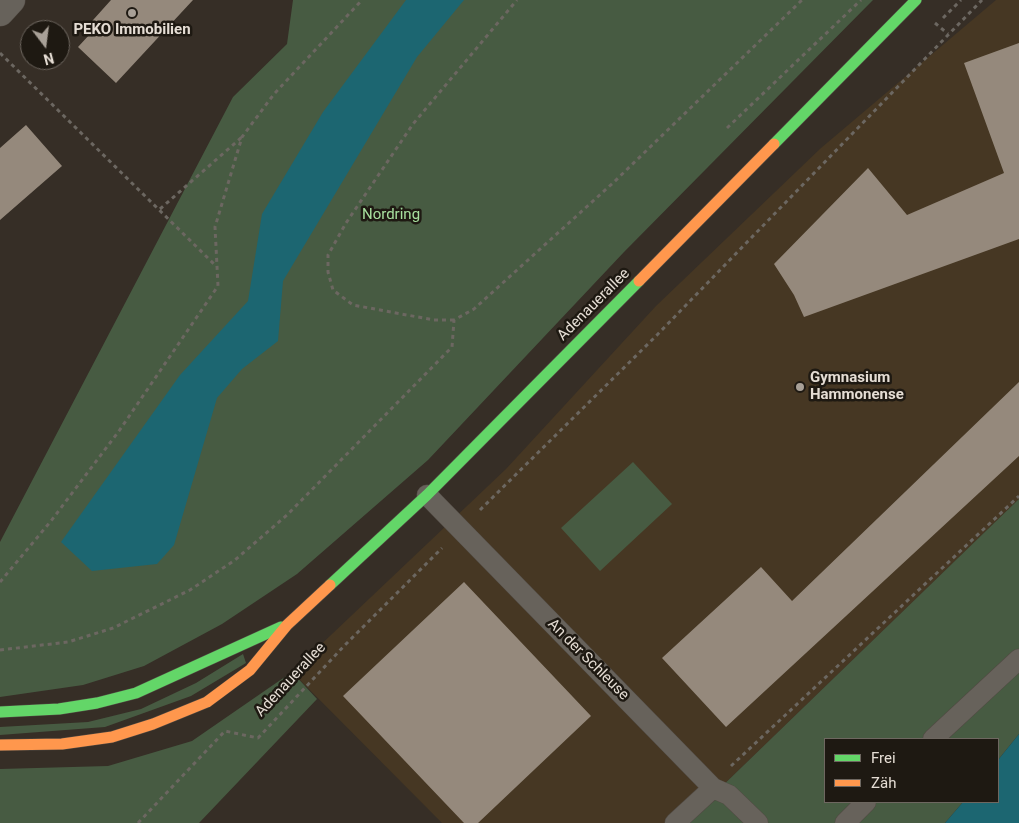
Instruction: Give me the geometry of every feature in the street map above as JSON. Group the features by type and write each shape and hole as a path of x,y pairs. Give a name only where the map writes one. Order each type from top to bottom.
{"main road":[{"name":"Adenauerallee","path":"4,745 62,744 112,737 153,724 207,702 250,670 287,625 427,495 916,0"},
{"name":"Adenauerallee","path":"0,712 59,709 97,703 136,693 287,625"}],"street":[{"path":"0,12 11,0"}],"lane":[{"name":"An der Schleuse","path":"427,495 713,788 729,795 758,823"},
{"path":"934,738 1019,659"},
{"path":"675,823 713,788"},
{"path":"845,823 865,803"}],"path":[{"path":"160,209 242,137 274,94 362,0"},
{"path":"517,0 412,124 346,223 328,255 328,272 333,290 353,305 434,320 454,320 474,309 614,182 802,0"},
{"path":"727,128 861,0"},
{"path":"460,530 657,334 982,0"},
{"path":"0,53 216,266"},
{"path":"0,582 51,521 119,431 218,286 215,227 242,137"},
{"path":"0,650 68,642 113,628 190,590 235,560 287,515 452,347 454,320"},
{"path":"713,788 733,763 1019,496"},
{"name":"Adenauerallee","path":"138,823 225,731 258,738 344,646 460,530"}],"shaded area":[{"name":"Gymnasium Hammonense","path":"996,0 1019,0 1019,499 684,823 442,823 292,672 506,469 656,306 821,148"}],"green space":[{"name":"Nordring","path":"293,0 873,0 624,252 428,460 297,574 222,624 144,666 83,685 0,697 0,542 233,97 287,44"},
{"path":"633,462 672,504 600,571 561,528"},
{"path":"1019,499 1019,734 999,759 999,738 824,738 824,803 962,803 945,823 684,823"},
{"path":"243,654 246,663 191,696 105,727 0,735 0,727 88,722 141,709 196,683"},
{"path":"292,672 317,699 199,823 0,823 0,769 108,766 192,741"}],"water":[{"path":"406,0 464,0 417,57 283,281 278,341 242,369 217,398 174,545 157,564 92,571 61,542 180,375 248,301 262,214 323,112"},
{"path":"1019,734 1019,823 945,823 962,803 999,803 999,759"}],"building":[{"path":"111,0 193,0 116,83 78,47 90,34 85,29"},
{"path":"1019,43 1019,239 804,317 794,295 774,264 868,168 907,215 1004,173 964,63"},
{"path":"26,125 62,166 0,220 0,148"},
{"path":"1019,382 1019,456 726,727 662,658 761,567 792,601"},
{"path":"464,582 591,716 478,823 464,823 343,696"}],"traffic: fast":[{"path":"774,144 916,0"},
{"path":"330,585 427,495 639,281"},
{"path":"0,712 59,709 97,703 136,693 281,627"}],"traffic: slow":[{"path":"639,281 774,144"},
{"path":"0,745 62,744 112,737 153,724 207,702 250,670 287,625 330,585"}],"place":[{"name":"PEKO Immobilien","path":"132,13"},
{"name":"Gymnasium Hammonense","path":"800,387"}]}
